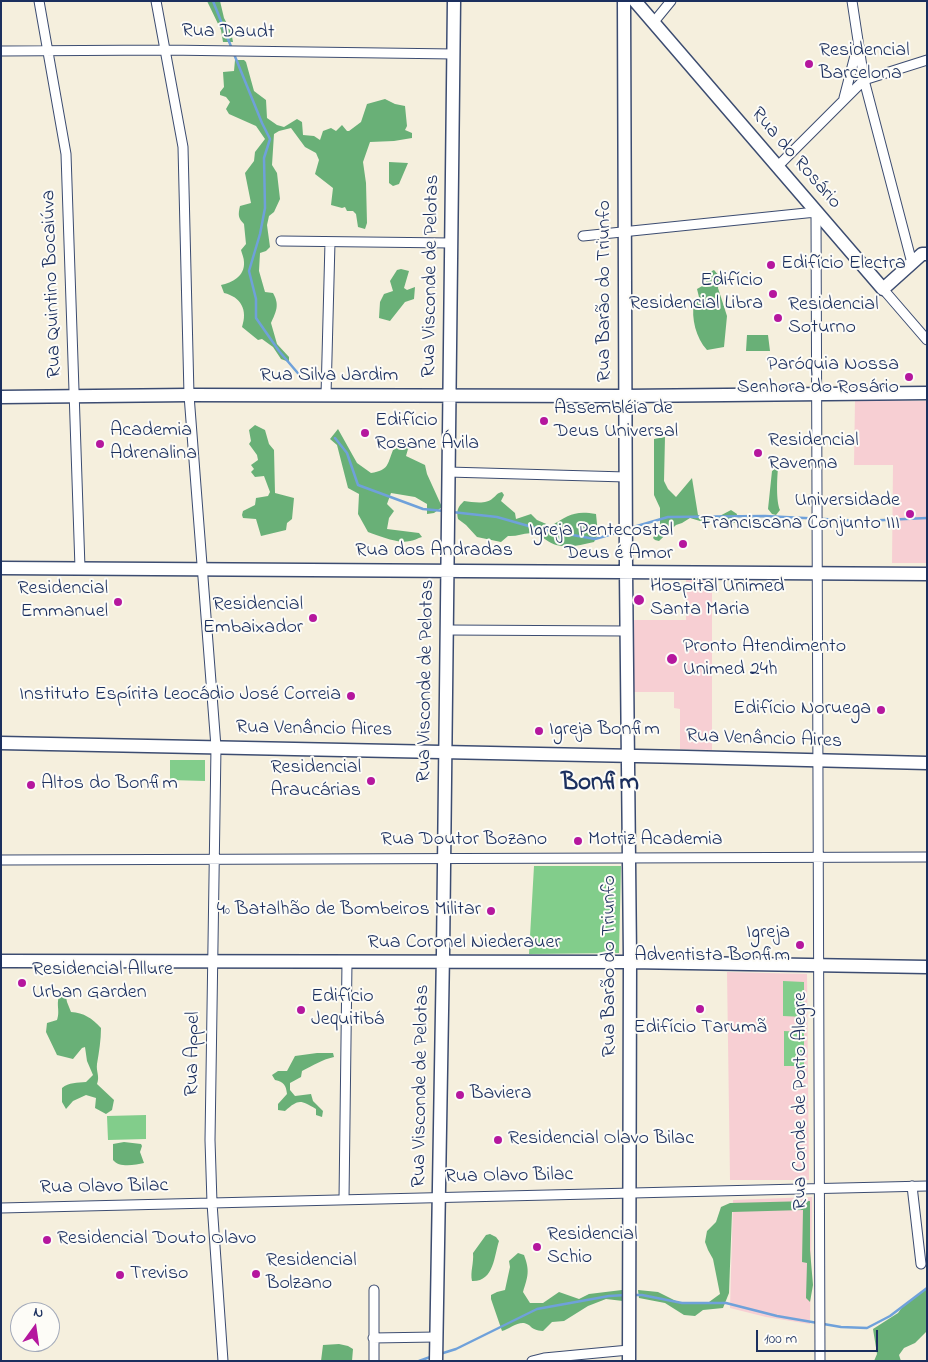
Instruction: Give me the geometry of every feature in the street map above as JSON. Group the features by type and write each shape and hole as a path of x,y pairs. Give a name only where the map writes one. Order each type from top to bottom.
{"street":[{"name":"Rua Quintino Bocaiúva","path":"39,1 66,154 80,568"},
{"name":"Rua Appel","path":"156,1 183,147 189,395 216,747 210,1140 212,1202 223,1361"},
{"name":"Rua Visconde de Pelotas","path":"436,1361 443,963 454,1"},
{"name":"Rua Barão do Triunfo","path":"624,1 626,572 630,858 629,1356"},
{"name":"Rua do Rosário","path":"635,1 927,340"},
{"path":"653,23 671,1"},
{"path":"852,1 864,80 912,263"},
{"path":"843,100 858,43"},
{"name":"Rua Daudt","path":"1,51 165,50 454,54"},
{"path":"777,166 864,80 927,60"},
{"path":"583,236 816,212"},
{"name":"Rua Conde de Porto Alegre","path":"816,212 820,1361"},
{"path":"281,241 451,243"},
{"path":"326,395 330,242"},
{"path":"883,289 922,254 927,254"},
{"name":"Rua Silva Jardim","path":"1,397 189,395 625,396 927,393"},
{"path":"448,472 626,477"},
{"name":"Rua dos Andradas","path":"1,568 927,574"},
{"path":"446,630 627,631"},
{"name":"Rua Venâncio Aires","path":"1,743 927,763"},
{"name":"Rua Doutor Bozano","path":"1,860 927,857"},
{"name":"Rua Coronel Niederauer","path":"1,960 443,963 630,962 927,967"},
{"path":"344,1199 347,962"},
{"path":"912,1186 921,1264"},
{"name":"Rua Olavo Bilac","path":"1,1208 927,1186"},
{"path":"374,1290 374,1361"},
{"path":"373,1338 436,1338"},
{"path":"532,1361 544,1358 629,1356"}],"shaded area":[{"name":"Universidade Franciscana Conjunto III","path":"855,400 927,401 927,563 892,563 893,465 854,465"},
{"name":"Pronto Atendimento Unimed 24h","path":"686,577 712,577 712,750 680,749 680,709 674,708 674,692 634,692 633,620 686,620"},
{"path":"727,972 807,974 809,1180 730,1180"},
{"path":"812,1197 810,1324 766,1317 730,1308 733,1200"}],"green space":[{"path":"207,1 220,1 233,42 223,42 221,30"},
{"path":"235,60 244,60 246,62 254,91 266,100 267,118 277,125 284,127 297,119 302,122 303,135 314,136 320,140 323,131 331,128 336,131 342,125 349,131 361,122 367,104 385,99 405,106 407,126 405,130 412,133 412,138 370,142 363,162 366,183 367,223 365,229 358,227 356,214 353,211 347,211 345,207 331,205 333,188 315,174 319,160 316,153 305,147 291,128 274,134 272,165 277,173 280,199 274,212 269,216 267,225 270,247 260,253 259,271 265,292 273,293 275,297 276,308 271,323 277,344 289,357 289,362 281,359 273,347 262,339 258,340 242,327 244,315 242,305 235,298 224,293 221,285 237,278 244,267 241,250 246,244 244,224 239,216 239,212 240,206 251,203 245,173 254,161 255,152 265,139 256,126 229,114 226,109 230,102 226,97 220,95 224,87 223,72 234,71"},
{"path":"389,162 408,163 399,184 393,186 389,183"},
{"path":"397,270 409,271 404,288 407,290 415,287 414,299 405,302 390,321 379,318 380,302 384,294 393,291 390,281"},
{"path":"714,270 720,277 718,288 727,316 724,347 707,350 697,334 693,309 694,303 700,301 697,289 704,285 707,280 706,274"},
{"path":"747,335 768,335 770,351 746,351"},
{"path":"255,425 265,430 269,444 274,450 275,493 294,498 292,519 287,523 286,530 261,536 256,519 243,518 242,515 243,511 255,505 256,498 268,496 270,492 264,476 255,477 251,472 254,469 251,465 258,460 257,455 249,444 251,441 249,430"},
{"path":"338,429 357,463 371,473 384,468 393,450 401,446 408,449 406,456 425,465 427,474 442,507 434,513 427,514 427,504 415,497 391,493 387,504 394,511 389,518 387,529 419,533 422,537 405,542 368,532 358,514 359,494 348,488 337,445 330,439"},
{"path":"665,437 664,481 668,489 676,497 692,478 698,515 714,519 731,510 737,514 735,523 700,521 690,518 676,525 659,541 653,538 660,525 660,508 654,495 654,439"},
{"path":"778,468 777,496 780,510 776,515 772,514 768,509 772,471"},
{"path":"502,492 504,495 501,501 515,513 516,519 531,514 537,520 551,526 572,514 596,514 598,534 594,542 570,546 556,545 532,533 508,536 501,542 477,537 458,519 458,509 464,501 487,502"},
{"path":"170,760 205,760 205,781 170,780"},
{"path":"534,866 621,866 619,953 529,954"},
{"path":"783,981 804,982 804,1017 783,1016"},
{"path":"62,991 65,992 71,1012 88,1017 101,1028 97,1084 114,1100 112,1110 106,1114 95,1108 96,1098 86,1095 73,1101 66,1109 62,1102 62,1088 70,1084 86,1082 93,1075 87,1061 85,1047 73,1059 57,1055 46,1032 47,1023 57,1020 58,999"},
{"path":"784,1031 804,1032 804,1066 784,1066"},
{"path":"333,1053 334,1057 321,1061 302,1071 301,1077 290,1083 290,1090 295,1096 311,1094 313,1101 323,1111 322,1117 316,1115 316,1109 300,1102 285,1111 278,1110 278,1104 287,1094 287,1091 284,1084 275,1080 272,1075 278,1071 287,1071 295,1056"},
{"path":"146,1115 146,1139 108,1140 107,1116"},
{"path":"124,1142 141,1144 140,1152 144,1163 123,1165 113,1160 113,1144"},
{"path":"810,1201 810,1250 813,1285 810,1302 806,1298 807,1263 802,1262 803,1210 732,1212 729,1293 723,1308 703,1310 695,1316 684,1315 665,1303 639,1298 638,1290 658,1292 678,1302 709,1302 720,1294 713,1259 705,1242 707,1231 716,1222 721,1207 730,1203"},
{"path":"490,1234 499,1241 492,1267 485,1277 472,1281 473,1253 486,1235"},
{"path":"518,1253 524,1255 527,1265 527,1277 523,1292 530,1303 543,1303 559,1292 579,1299 589,1294 622,1290 623,1301 606,1299 588,1306 564,1321 552,1322 543,1331 535,1330 527,1324 521,1323 502,1331 491,1295 505,1290 510,1267 509,1261"},
{"path":"927,1288 927,1331 915,1343 904,1348 899,1355 901,1361 874,1361 877,1354 873,1329 898,1313 903,1306"},
{"path":"339,1344 353,1349 352,1361 321,1361 323,1345"}],"waterway":[{"path":"213,1 232,49"},
{"path":"234,54 270,139 264,158 265,208 260,234 249,271 256,299 256,318 279,351 302,378"},
{"path":"335,438 347,453 358,485 423,509 444,511"},
{"path":"452,512 497,517 539,529 595,539 623,531"},
{"path":"630,528 668,517 765,516 863,521 927,518"},
{"path":"634,1295 682,1303 726,1303 777,1316 841,1327 867,1328 890,1316 927,1288"},
{"path":"440,1354 456,1349 537,1309 609,1296 626,1295"},
{"path":"419,1361 433,1356"}],"place":[{"name":"Residencial Barcelona","path":"809,64"},
{"name":"Edifício Electra","path":"771,265"},
{"name":"Edifício Residencial Libra","path":"773,294"},
{"name":"Residencial Soturno","path":"778,318"},
{"name":"Paróquia Nossa Senhora do Rosário","path":"909,377"},
{"name":"Assembléia de Deus Universal","path":"544,421"},
{"name":"Edifício Rosane Ávila","path":"365,433"},
{"name":"Academia Adrenalina","path":"100,444"},
{"name":"Residencial Ravenna","path":"758,453"},
{"name":"Universidade Franciscana Conjunto III","path":"910,514"},
{"name":"Igreja Pentecostal Deus é Amor","path":"683,544"},
{"name":"Hospital Unimed Santa Maria","path":"639,600"},
{"name":"Residencial Emmanuel","path":"118,602"},
{"name":"Residencial Embaixador","path":"313,618"},
{"name":"Pronto Atendimento Unimed 24h","path":"672,659"},
{"name":"Instituto Espírita Leocádio José Correia","path":"351,696"},
{"name":"Edifício Noruega","path":"881,710"},
{"name":"Igreja Bonfim","path":"539,731"},
{"name":"Residencial Araucárias","path":"371,781"},
{"name":"Altos do Bonfim","path":"31,785"},
{"name":"Motriz Academia","path":"578,841"},
{"name":"4º Batalhão de Bombeiros Militar","path":"491,911"},
{"name":"Igreja Adventista Bonfim","path":"800,945"},
{"name":"Residencial Allure Urban Garden","path":"22,983"},
{"name":"Edifício Tarumã","path":"700,1009"},
{"name":"Edifício Jequitibá","path":"301,1010"},
{"name":"Baviera","path":"460,1095"},
{"name":"Residencial Olavo Bilac","path":"498,1140"},
{"name":"Residencial Douto Olavo","path":"47,1240"},
{"name":"Residencial Schio","path":"537,1247"},
{"name":"Residencial Bolzano","path":"256,1274"},
{"name":"Treviso","path":"120,1275"}],"district":[{"name":"Bonfim","path":"600,785"}]}
